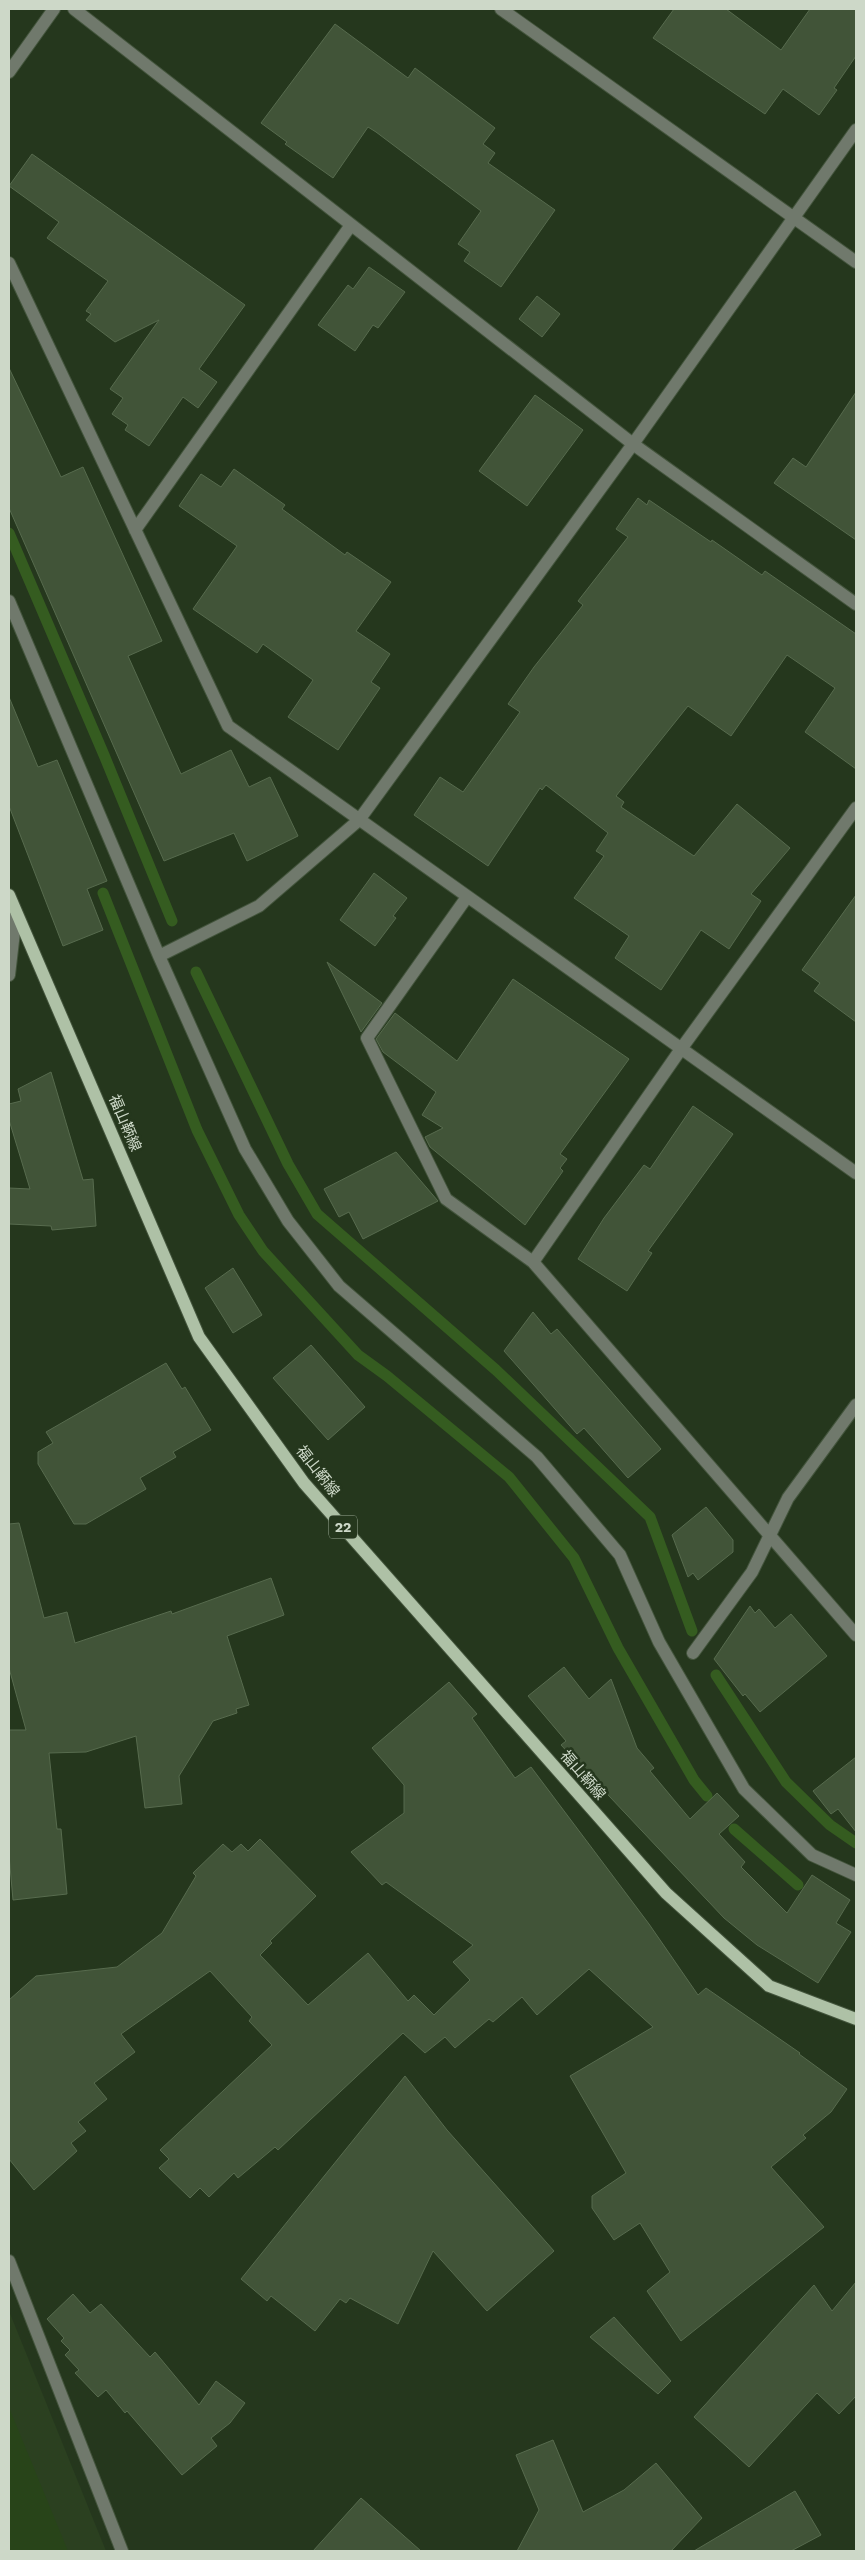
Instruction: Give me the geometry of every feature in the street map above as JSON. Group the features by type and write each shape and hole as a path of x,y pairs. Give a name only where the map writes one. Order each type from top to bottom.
{"main road":[{"name":"福山鞆線","path":"9,895 199,1337 304,1483 666,1893 769,1986 856,2020"}],"street":[{"path":"9,72 54,9"},
{"path":"74,9 633,444 856,604"},
{"path":"501,9 856,262"},
{"path":"159,956 259,906 359,820 633,444 856,130"},
{"path":"135,530 351,225"},
{"path":"9,263 228,726 856,1173"},
{"path":"9,601 159,956 244,1149 288,1221 339,1286 537,1457 620,1555 659,1642 744,1789 812,1854 856,1875"},
{"path":"533,1262 681,1049 856,808"},
{"path":"467,897 367,1038 446,1199 533,1262 856,1635"},
{"path":"9,975 16,915"},
{"path":"693,1653 752,1572 788,1498 856,1405"},
{"path":"9,2260 122,2551"}],"shaded area":[{"path":"9,2311 106,2551 9,2551"},
{"path":"10,2410 68,2551 9,2551"}],"building":[{"path":"674,9 726,9 781,50 810,9 856,9 856,56 834,88 837,90 819,115 783,89 765,114 653,38"},
{"path":"335,24 408,78 415,68 495,128 483,144 495,153 488,163 555,210 501,287 464,261 470,252 458,244 481,211 376,132 368,127 333,178 285,144 287,142 261,123"},
{"path":"32,154 245,305 199,369 217,382 198,408 183,397 149,446 125,430 128,425 112,414 123,398 110,389 159,320 115,342 86,320 91,314 86,311 108,281 47,238 59,222 9,186"},
{"path":"369,267 405,292 378,328 373,325 355,351 318,325 348,285 353,289"},
{"path":"537,296 560,314 542,337 519,319"},
{"path":"9,368 61,477 83,467 162,641 128,656 181,774 231,750 249,787 270,777 298,836 247,861 234,833 164,861 9,508"},
{"path":"856,392 856,540 774,483 793,458 806,467"},
{"path":"535,395 583,430 527,506 479,471"},
{"path":"234,469 285,505 282,509 345,555 347,552 391,582 356,631 390,654 371,682 380,688 338,750 288,717 313,680 263,644 257,653 193,609 237,546 179,506 201,474 221,487"},
{"path":"638,498 647,505 649,500 711,542 712,540 762,575 765,571 856,634 856,769 805,732 835,688 787,655 731,736 688,706 616,796 624,802 621,807 694,856 737,804 790,848 751,894 761,901 729,949 701,930 661,990 615,958 629,936 574,898 604,856 596,851 608,833 546,785 542,790 540,788 488,866 414,815 440,777 463,792 520,712 508,704 534,667 583,605 578,601 628,537 616,529"},
{"path":"9,697 38,767 57,760 107,881 87,889 103,930 63,946 9,806"},
{"path":"374,873 407,898 393,916 396,918 375,946 340,920"},
{"path":"856,895 856,1022 814,991 820,983 802,970"},
{"path":"327,962 382,1003 361,1032"},
{"path":"513,979 629,1059 560,1154 567,1159 560,1168 563,1171 525,1225 430,1147 425,1137 443,1128 422,1115 436,1092 383,1052 376,1039 395,1013 457,1061"},
{"path":"51,1072 83,1180 93,1179 96,1226 52,1230 51,1226 9,1224 9,1188 30,1189 9,1120 9,1104 21,1101 18,1089"},
{"path":"693,1106 733,1134 648,1251 652,1253 627,1291 578,1259 604,1218 644,1165 650,1169"},
{"path":"396,1152 438,1201 363,1239 349,1212 339,1217 324,1189"},
{"path":"233,1268 262,1315 233,1333 205,1288"},
{"path":"533,1312 551,1334 557,1329 661,1449 628,1478 584,1428 577,1434 504,1351"},
{"path":"311,1345 365,1407 328,1440 273,1378"},
{"path":"166,1363 182,1389 185,1387 211,1430 173,1452 176,1457 140,1478 146,1489 86,1524 74,1524 38,1464 38,1452 53,1443 46,1432"},
{"path":"706,1507 733,1540 733,1552 698,1580 693,1573 688,1577 672,1535"},
{"path":"19,1523 44,1618 67,1612 75,1643 171,1611 172,1614 271,1578 284,1615 227,1636 249,1705 236,1709 237,1713 213,1721 179,1776 182,1804 145,1808 136,1736 86,1752 49,1753 57,1829 61,1829 67,1894 13,1900 9,1855 9,1730 26,1730 9,1668 9,1524"},
{"path":"750,1606 755,1613 759,1609 775,1628 791,1614 827,1656 760,1712 745,1694 743,1696 714,1659"},
{"path":"564,1667 589,1699 611,1679 637,1748 654,1768 650,1771 690,1819 717,1793 739,1816 719,1834 745,1862 741,1867 787,1913 812,1875 850,1900 836,1923 851,1932 818,1983 757,1945 724,1918 561,1745 566,1741 528,1696"},
{"path":"449,1682 477,1714 472,1718 515,1778 531,1767 649,1924 698,1995 706,1988 800,2053 847,2089 831,2112 803,2135 806,2138 771,2167 824,2227 681,2341 647,2291 670,2272 640,2223 614,2240 592,2208 592,2196 626,2173 570,2076 653,2027 589,1969 537,2015 522,1997 493,2022 489,2019 455,2048 445,2037 425,2053 403,2033 278,2150 275,2147 238,2178 234,2173 209,2197 200,2188 190,2198 159,2168 169,2159 160,2150 272,2045 249,2021 252,2017 210,1971 121,2034 135,2052 94,2083 107,2099 78,2122 86,2131 71,2143 77,2151 34,2190 9,2159 9,2000 36,1976 117,1967 162,1933 196,1876 193,1873 223,1844 232,1852 241,1844 248,1851 260,1839 316,1896 270,1941 272,1943 260,1955 308,2005 368,1953 408,2001 414,1995 434,2015 470,1980 453,1962 473,1945 386,1882 382,1885 351,1852 404,1813 404,1785 372,1748"},
{"path":"856,1757 856,1832 838,1809 831,1814 813,1791"},
{"path":"405,2076 447,2130 554,2251 487,2311 433,2251 398,2324 350,2298 346,2303 340,2299 315,2331 271,2296 267,2301 241,2279"},
{"path":"856,2282 856,2396 839,2414 817,2393 749,2467 694,2417 814,2285 832,2311"},
{"path":"73,2294 90,2313 101,2304 150,2357 155,2352 199,2405 216,2381 245,2403 230,2423 211,2438 217,2446 182,2475 127,2411 125,2413 106,2390 98,2397 75,2373 79,2370 65,2355 70,2350 61,2341 64,2338 47,2319"},
{"path":"614,2317 671,2381 658,2394 590,2337"},
{"path":"553,2440 583,2512 624,2490 656,2463 702,2518 671,2551 517,2551 539,2510 516,2455"},
{"path":"795,2491 821,2535 791,2551 694,2551"},
{"path":"361,2498 421,2551 313,2551"}],"waterway":[{"path":"9,533 104,755 172,921"},
{"path":"103,893 197,1130 239,1215 263,1251 358,1355 387,1376 509,1477 574,1558 618,1648 694,1780 707,1796"},
{"path":"196,972 288,1164 317,1214 496,1370 650,1517 692,1631"},
{"path":"716,1675 786,1782 830,1825 856,1843"},
{"path":"734,1829 798,1885"}]}
